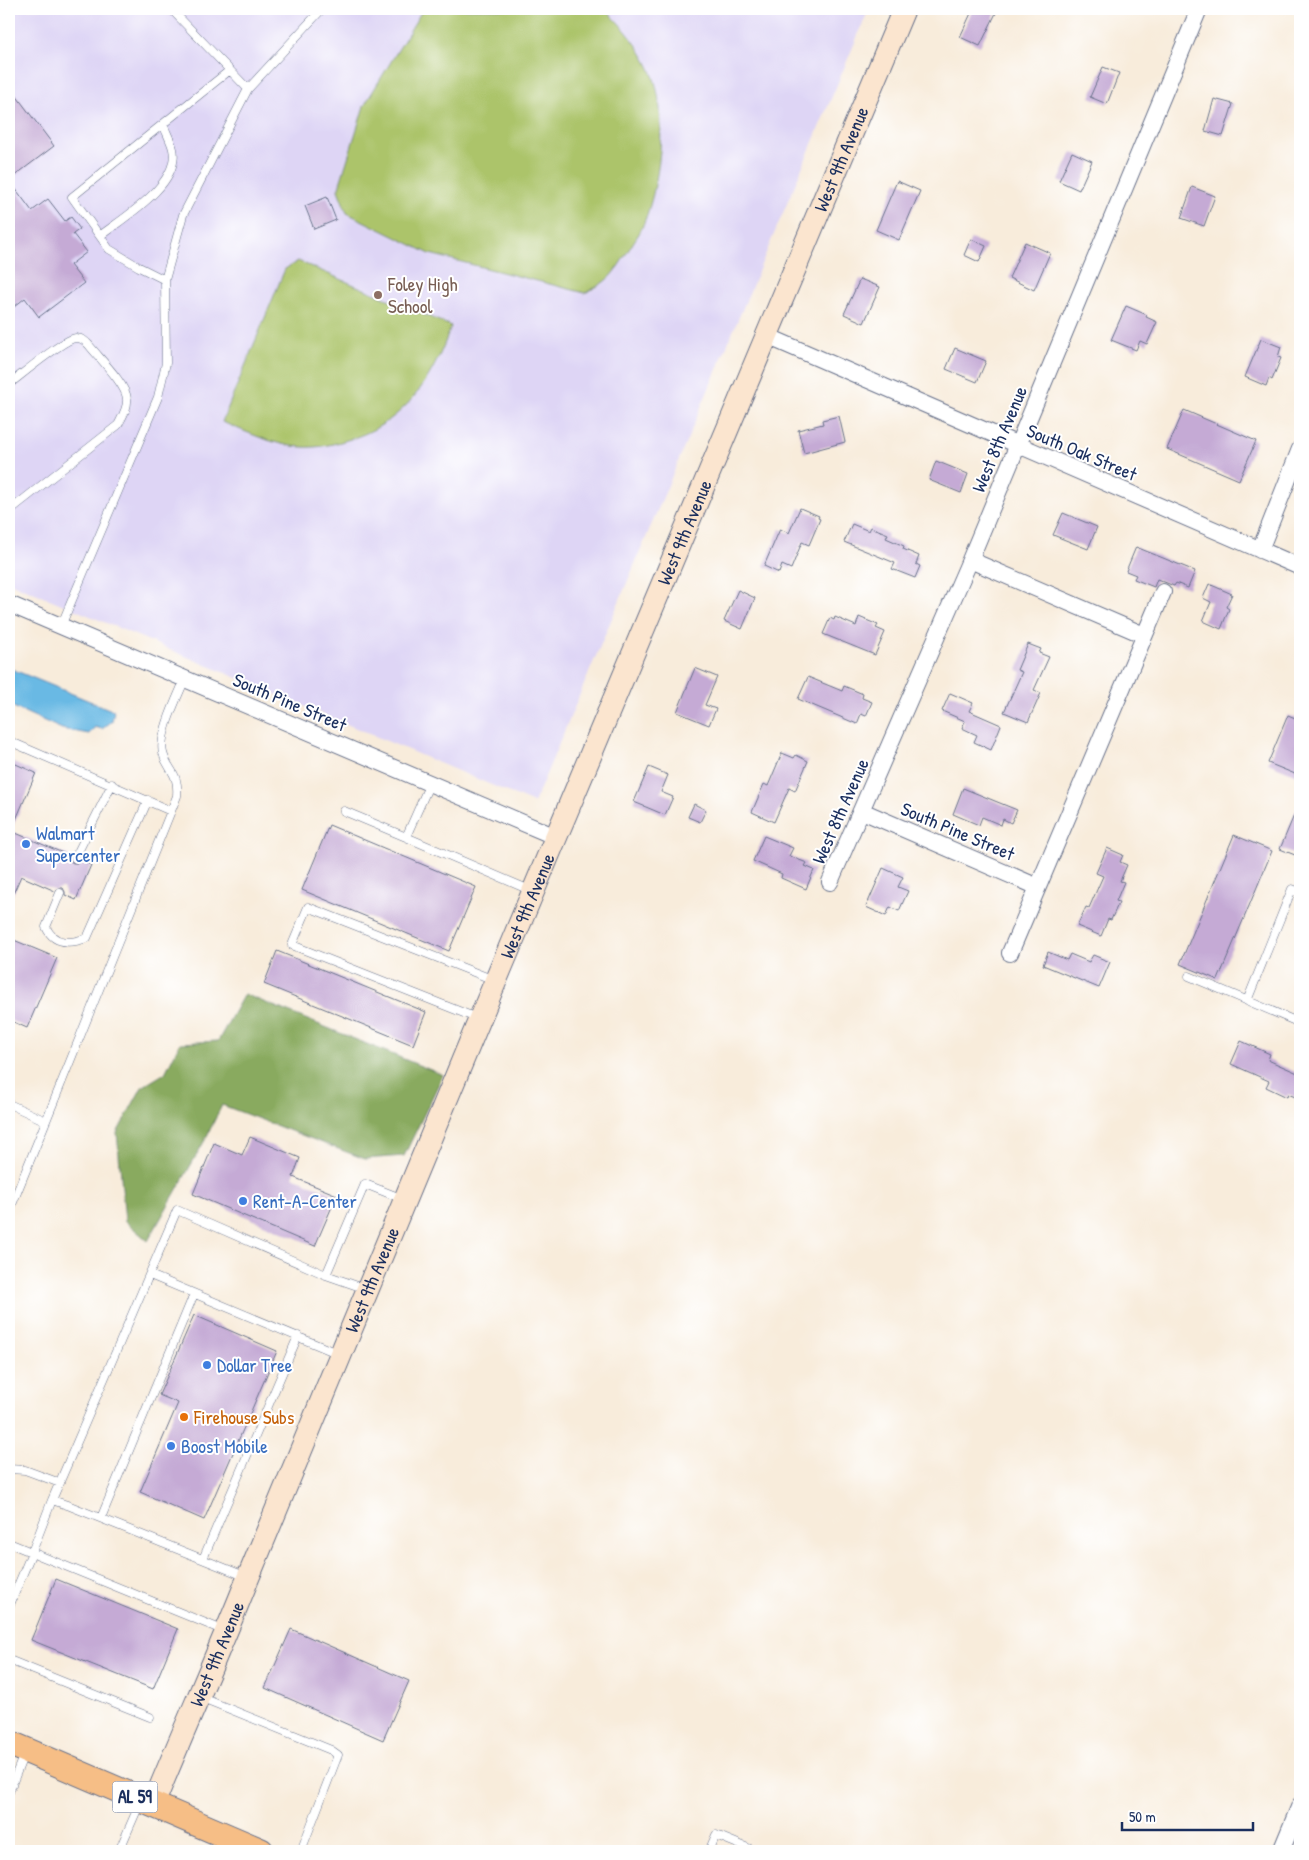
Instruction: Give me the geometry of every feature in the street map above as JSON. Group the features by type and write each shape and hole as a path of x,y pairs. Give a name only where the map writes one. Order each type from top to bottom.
{"main road":[{"name":"AL 59","path":"17,1746 261,1851"}],"street":[{"name":"West 9th Avenue","path":"147,1802 227,1632 496,980 904,9"},
{"name":"West 8th Avenue","path":"830,882 970,560 1199,9"},
{"name":"South Oak Street","path":"767,336 1300,567"},
{"path":"1260,550 1300,449"},
{"path":"970,560 1144,635"},
{"path":"1010,953 1163,592"},
{"name":"South Pine Street","path":"9,604 556,837"},
{"name":"South Pine Street","path":"862,811 1038,887"},
{"path":"1281,1851 1300,1805"}],"lane":[{"path":"171,9 248,89"},
{"path":"61,626 158,397 166,363 165,280 182,215 248,89 322,9"},
{"path":"165,280 109,249 72,197 230,70"},
{"path":"100,236 158,191 172,169 174,150 163,124"},
{"path":"9,384 64,343 74,338 84,339 122,386 127,399 126,409 118,425 9,511"},
{"path":"9,1212 177,796 178,782 163,754 162,740 185,679"},
{"path":"9,741 171,811"},
{"path":"406,837 430,783"},
{"path":"75,858 112,784"},
{"path":"60,893 46,927 50,936 60,941 74,942 87,938 148,800"},
{"path":"344,811 534,892"},
{"path":"1247,1001 1292,889 1300,892"},
{"path":"480,1020 292,945 308,907 496,980"},
{"path":"1189,976 1300,1023"},
{"path":"9,1104 46,1121"},
{"path":"326,1275 365,1184 405,1200"},
{"path":"9,1607 52,1500 178,1210 326,1275 368,1290"},
{"path":"150,1275 341,1354"},
{"path":"101,1518 194,1294"},
{"path":"203,1559 298,1336"},
{"path":"9,1469 25,1470 60,1483"},
{"path":"52,1500 248,1578"},
{"path":"9,1543 227,1632"},
{"path":"9,1660 150,1717"},
{"path":"198,1696 331,1750 338,1756 301,1851"},
{"path":"9,1792 17,1746"},
{"path":"119,1851 147,1802"},
{"path":"709,1851 716,1835 755,1851"}],"shaded area":[{"name":"Foley High School","path":"9,9 869,9 534,803 9,582"}],"green space":[{"path":"423,9 604,9 636,44 650,68 660,106 660,151 657,173 653,195 640,232 615,271 600,284 585,293 430,254 347,213 338,190 364,106"},
{"path":"298,261 451,326 435,365 412,399 399,412 365,434 318,447 282,444 261,438 222,422 285,269"},
{"path":"244,994 443,1075 404,1156 365,1159 222,1105 205,1140 148,1241 125,1221 117,1133 142,1087 165,1073 180,1043 218,1041"}],"water":[{"path":"9,668 114,711 112,721 102,729 95,727 89,734 62,729 9,705"}],"building":[{"path":"973,9 986,9 996,13 980,46 960,37"},
{"path":"1103,67 1119,73 1107,104 1090,97"},
{"path":"9,86 54,146 9,180"},
{"path":"1214,99 1233,104 1223,136 1205,131"},
{"path":"1072,152 1092,161 1079,190 1059,181"},
{"path":"9,180 32,211 48,199 65,221 71,217 80,229 73,234 87,252 70,265 84,283 39,317 25,298 9,311"},
{"path":"897,181 920,191 899,240 876,230"},
{"path":"1192,187 1215,196 1204,226 1181,218"},
{"path":"327,197 336,220 314,229 305,206"},
{"path":"971,239 986,246 979,262 964,255"},
{"path":"1025,242 1050,253 1034,290 1009,278"},
{"path":"860,279 880,287 864,323 844,314"},
{"path":"1126,306 1147,315 1146,317 1157,322 1147,344 1140,341 1136,350 1111,340"},
{"path":"1261,339 1281,347 1278,357 1281,358 1272,380 1269,378 1266,386 1245,377"},
{"path":"955,348 986,361 977,382 946,369"},
{"path":"1184,410 1256,441 1239,480 1167,449"},
{"path":"839,416 845,442 804,453 798,430 823,424 822,420"},
{"path":"936,461 968,474 961,493 929,480"},
{"path":"800,508 819,516 818,518 820,519 809,545 802,542 791,569 782,565 779,573 764,566 780,529 789,533"},
{"path":"1063,513 1097,527 1088,549 1053,535"},
{"path":"852,524 869,531 871,527 888,534 886,538 904,546 903,549 919,556 916,564 920,566 915,578 892,569 895,563 844,542"},
{"path":"1136,547 1195,571 1188,588 1176,583 1174,586 1157,579 1154,587 1134,579 1136,575 1126,571"},
{"path":"1209,584 1232,594 1226,607 1229,609 1221,629 1203,621 1211,602 1203,598"},
{"path":"738,590 755,598 742,629 724,621"},
{"path":"835,617 856,626 859,617 878,625 876,628 885,632 875,655 823,634 830,618 834,620"},
{"path":"1028,644 1041,649 1039,653 1049,657 1034,690 1041,693 1028,722 1004,712 1022,672 1017,670"},
{"path":"695,668 717,677 705,705 716,709 709,725 677,712"},
{"path":"808,677 842,691 844,686 863,694 862,698 872,702 866,716 861,714 857,724 798,699"},
{"path":"950,693 973,703 969,711 1001,725 991,750 974,742 977,735 962,728 965,721 942,711"},
{"path":"1288,715 1300,720 1300,776 1268,763"},
{"path":"782,753 794,758 796,755 808,761 795,791 789,788 774,822 752,812 764,784 768,786"},
{"name":"Walmart Supercenter","path":"9,761 36,773 11,831 70,856 70,861 73,863 78,863 80,860 91,865 76,900 65,895 63,888 55,891 21,876 9,903"},
{"path":"649,767 668,775 661,792 673,797 665,815 634,802"},
{"path":"963,788 1017,810 1011,823 1003,819 1001,825 982,817 979,825 953,814"},
{"path":"1300,801 1300,857 1280,849"},
{"path":"694,804 706,810 700,822 688,817"},
{"path":"329,825 476,887 449,951 302,890"},
{"path":"1234,835 1272,851 1218,980 1180,964"},
{"path":"764,836 793,848 789,856 807,863 805,866 814,870 806,889 781,878 782,874 753,861"},
{"path":"1107,848 1123,855 1120,862 1127,865 1120,881 1124,882 1116,901 1119,902 1111,920 1108,919 1101,936 1077,926 1086,907 1089,908 1103,876 1096,873"},
{"path":"883,868 903,877 898,887 908,891 899,911 890,907 886,916 866,907"},
{"path":"9,938 57,958 27,1028 9,1020"},
{"path":"277,951 426,1012 413,1045 264,984"},
{"path":"1048,952 1067,960 1070,954 1089,962 1093,955 1110,962 1099,988 1043,965"},
{"path":"1241,1041 1270,1054 1268,1060 1300,1074 1300,1099 1288,1094 1287,1097 1266,1087 1269,1081 1231,1064"},
{"path":"250,1137 300,1158 293,1177 337,1195 315,1246 193,1194 214,1143 242,1155"},
{"path":"194,1315 277,1351 204,1520 140,1492 178,1403 159,1395"},
{"path":"56,1579 178,1629 153,1689 31,1640"},
{"path":"291,1629 409,1681 383,1740 265,1688"}],"place":[{"name":"Foley High School","path":"378,295"},
{"name":"Walmart Supercenter","path":"26,844"},
{"name":"Rent-A-Center","path":"243,1201"},
{"name":"Dollar Tree","path":"207,1365"},
{"name":"Firehouse Subs","path":"184,1417"},
{"name":"Boost Mobile","path":"171,1446"}]}
